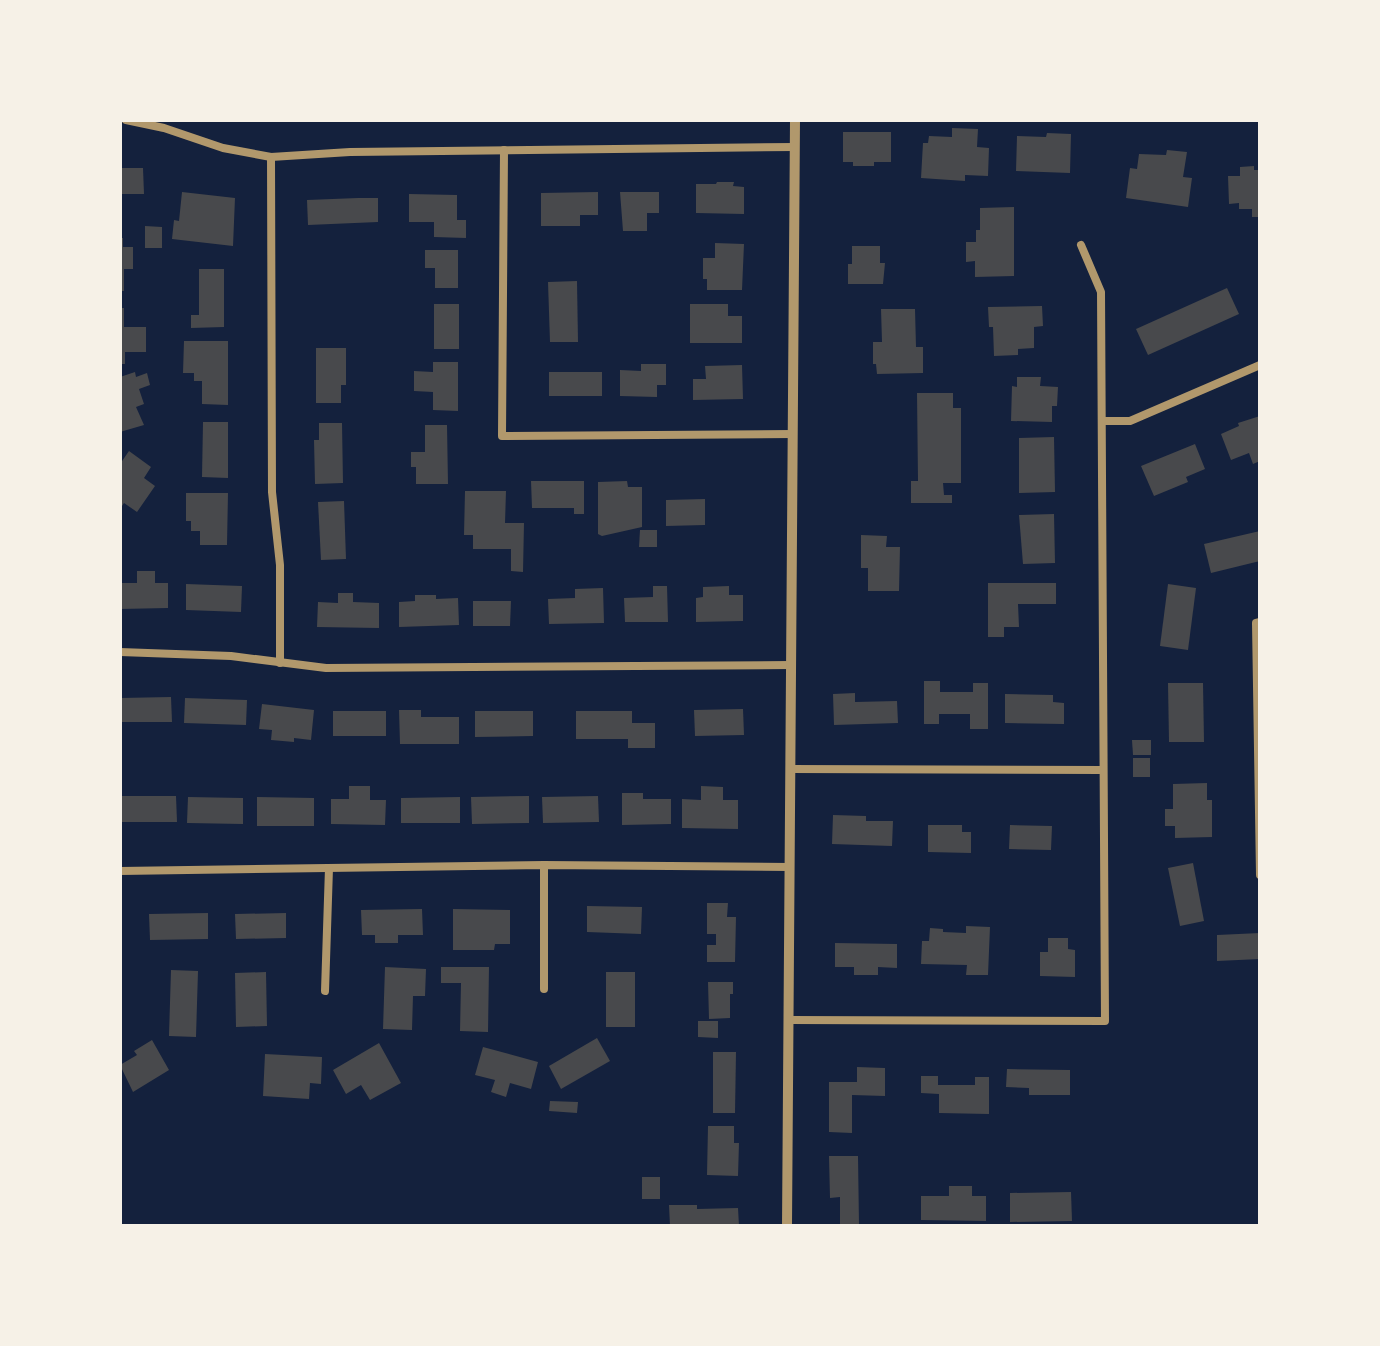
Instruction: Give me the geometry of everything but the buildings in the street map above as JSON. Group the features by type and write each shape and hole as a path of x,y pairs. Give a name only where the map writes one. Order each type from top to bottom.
{"street":[{"path":"126,120 164,128 223,148 271,157 350,152 795,147"},
{"path":"787,1226 795,120"},
{"path":"504,150 502,436 793,434"},
{"path":"271,157 272,492 280,565 280,663"},
{"path":"789,1020 1105,1021 1101,292 1081,245"},
{"path":"1102,421 1130,421 1260,365"},
{"path":"1258,623 1260,875"},
{"path":"120,652 198,654 326,668 791,665"},
{"path":"790,769 1103,770"},
{"path":"120,871 544,865 790,867"},
{"path":"544,865 544,989"},
{"path":"325,991 329,868"}]}
